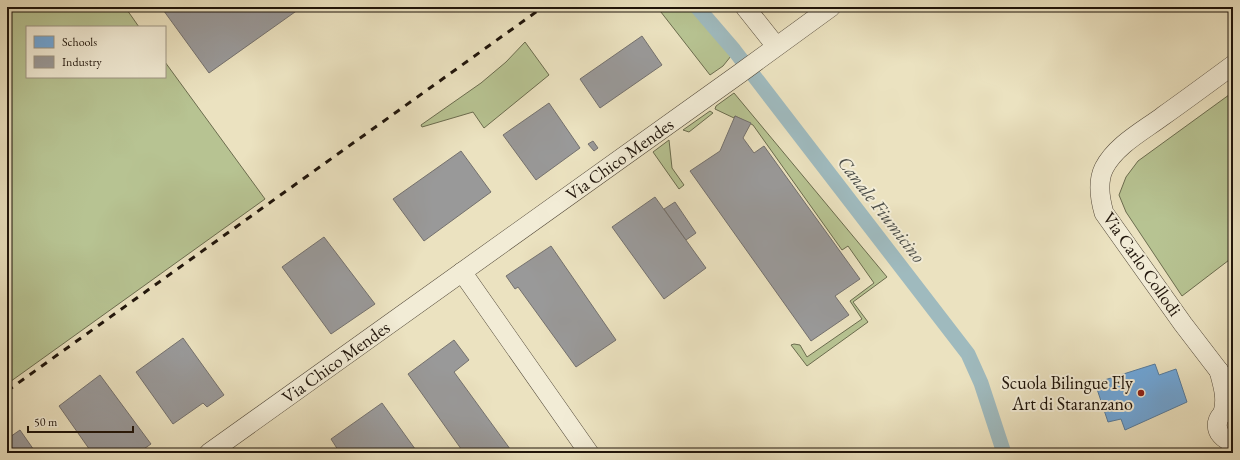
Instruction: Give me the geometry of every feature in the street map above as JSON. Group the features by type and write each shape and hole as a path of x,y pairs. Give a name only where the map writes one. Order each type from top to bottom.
{"street":[{"path":"745,7 776,46"},
{"name":"Via Chico Mendes","path":"209,453 758,61 776,46 831,7"},
{"name":"Via Carlo Collodi","path":"1233,65 1120,148 1103,169 1100,180 1100,202 1104,213 1233,393"},
{"path":"462,272 589,453"},
{"name":"Via Carlo Collodi","path":"1218,371 1225,392 1225,404 1228,411 1218,422 1219,433 1227,440 1233,442"}],"green space":[{"path":"7,7 125,7 138,26 26,26 26,78 166,78 166,63 265,199 7,384"},
{"path":"657,7 690,7 731,56 723,66 710,75"},
{"path":"525,42 549,75 484,128 473,112 422,127 421,125 481,83 506,62"},
{"path":"1233,92 1233,257 1182,296 1126,212 1119,195 1126,177 1138,161"},
{"path":"734,93 887,277 853,302 868,322 807,366 791,345 800,345 807,357 862,319 850,301 874,283 848,246 842,250 753,125 735,116 734,118 715,109 716,106"},
{"path":"710,111 713,113 689,132 683,130"},
{"path":"669,140 672,168 684,185 679,189 653,152"}],"building: Schools":[{"name":"Scuola Bilingue Fly Art di Staranzano","path":"1155,364 1159,375 1176,369 1187,402 1125,430 1121,419 1108,422 1095,383"}],"building: Industry":[{"path":"161,7 302,7 209,73"},
{"path":"642,36 662,65 600,108 580,79"},
{"path":"549,103 580,148 536,180 503,135"},
{"path":"735,116 751,123 743,138 754,153 764,146 860,279 835,296 849,315 811,341 690,171 720,151"},
{"path":"593,141 598,148 594,151 588,144"},
{"path":"461,151 491,192 424,241 393,199"},
{"path":"655,197 706,268 664,299 612,227"},
{"path":"675,202 696,233 686,240 664,209"},
{"path":"324,237 375,304 331,334 282,267"},
{"path":"551,246 616,340 576,367 518,287 515,289 506,276"},
{"path":"183,338 224,395 207,407 203,403 173,424 136,372"},
{"path":"454,340 469,360 454,372 513,453 464,453 408,374"},
{"path":"100,375 151,444 138,453 92,453 59,406"},
{"path":"382,403 418,453 340,453 331,439"},
{"path":"20,430 36,453 7,453 7,439"}],"waterway":[{"name":"Canale Fiumicino","path":"697,7 734,50 968,354 981,383 1004,453"}],"railway":[{"path":"7,391 543,7"}],"place":[{"name":"Scuola Bilingue Fly Art di Staranzano","path":"1141,393"}]}
